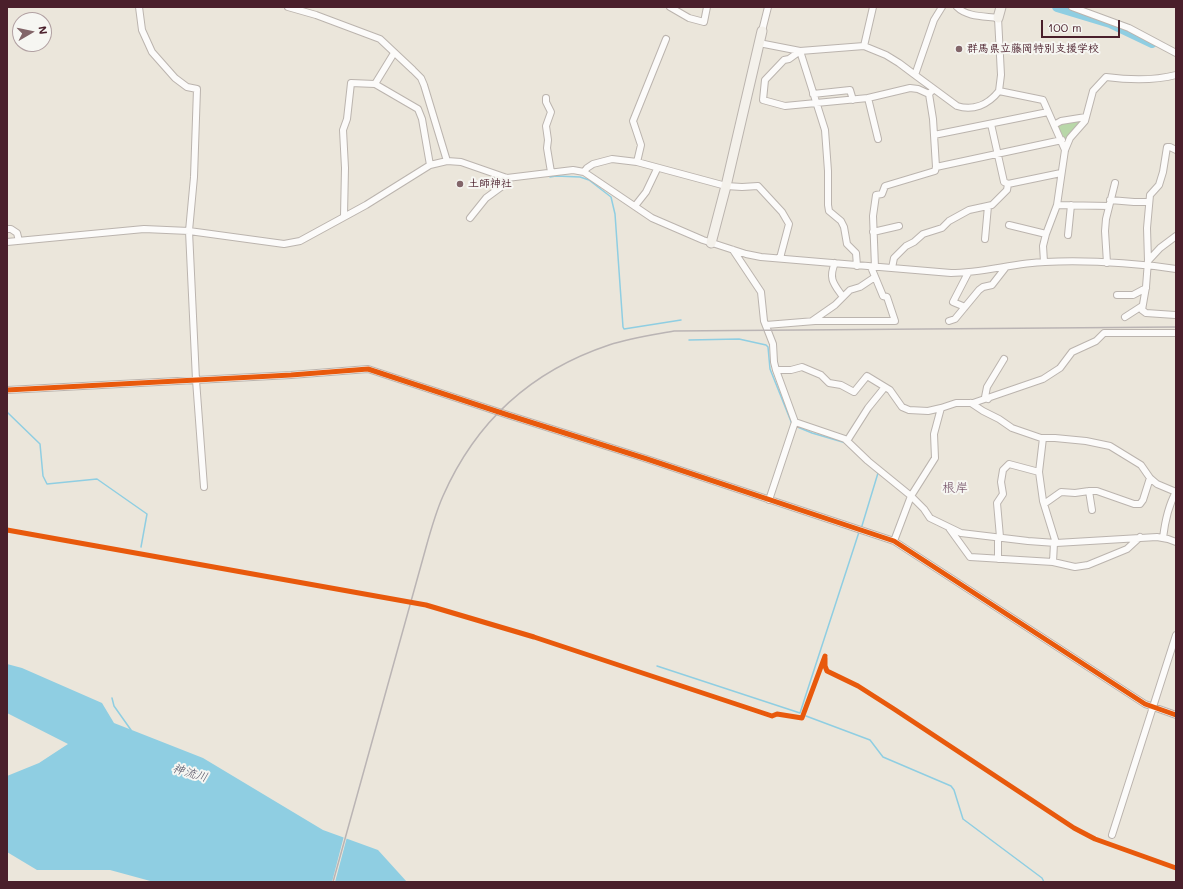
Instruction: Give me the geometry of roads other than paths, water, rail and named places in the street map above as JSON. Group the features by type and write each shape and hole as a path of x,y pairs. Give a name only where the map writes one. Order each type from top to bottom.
{"street":[{"path":"139,7 142,30 152,52 175,78 187,87 197,89 194,178 189,231 196,380 204,487"},
{"path":"288,7 316,15 380,39 421,78 447,161"},
{"path":"670,7 678,9 690,18 704,22 707,7"},
{"path":"711,243 768,7"},
{"path":"864,46 873,7"},
{"path":"915,75 934,20 942,7"},
{"path":"956,7 960,11 966,13 998,18"},
{"path":"759,43 800,51 864,46 899,63 915,75 932,92 957,106 964,108 979,107 996,95 999,91 1001,75 998,18 1001,7"},
{"path":"1072,7 1129,28 1176,53"},
{"path":"637,162 641,145 633,121 666,39"},
{"path":"800,51 825,130 829,211 841,221 844,226 847,244 856,253 857,266"},
{"path":"800,51 784,60 765,80 763,100 785,106 868,98 910,88 932,92"},
{"path":"375,84 394,53"},
{"path":"1044,262 1043,246 1057,205 1061,173 1066,150 1070,138 1085,121 1093,91 1106,77 1127,80 1176,75"},
{"path":"344,216 345,168 343,130 347,118 351,83 375,84 418,109 422,119 430,165"},
{"path":"813,94 850,90 853,100"},
{"path":"999,91 1043,100 1066,150"},
{"path":"766,325 811,322 896,321 887,297 883,296 875,277 873,267 873,216 876,195 882,194 885,186 935,171 932,92"},
{"path":"546,98 546,102 552,112 546,126 548,140 547,148 551,172"},
{"path":"868,98 878,139"},
{"path":"934,135 1048,112"},
{"path":"1054,125 1067,120 1086,117"},
{"path":"991,124 1004,182 1008,184"},
{"path":"936,167 1062,140"},
{"path":"1125,317 1142,306 1144,301 1148,263 1147,228 1150,195 1159,184 1163,172 1167,147 1176,150"},
{"path":"584,172 587,168 594,164 612,159 637,162 657,169 726,186 758,186 782,212 788,224 780,258"},
{"path":"7,242 144,229 189,231 284,244 300,241 366,205 430,165 447,161 461,162 507,178 573,170 584,172 652,218 711,243 761,257 952,273 968,273 1044,262 1148,263 1176,269"},
{"path":"635,206 646,192 657,169"},
{"path":"1008,184 1061,173"},
{"path":"470,218 486,198 501,187 507,178"},
{"path":"1107,263 1105,231 1115,183"},
{"path":"892,268 894,258 906,246 914,242 922,234 942,228 949,221 969,210 992,205 1007,190 1008,184"},
{"path":"1057,205 1149,202"},
{"path":"1068,236 1071,205"},
{"path":"984,239 988,206"},
{"path":"1009,225 1046,234"},
{"path":"873,232 899,226"},
{"path":"7,229 11,229 17,233 19,241"},
{"path":"1148,263 1160,248 1176,236"},
{"path":"733,250 762,292 764,321 773,344 776,370 795,422 769,500"},
{"path":"835,263 831,272 833,283 843,297"},
{"path":"949,321 955,319 979,290 983,287 992,285 1006,267"},
{"path":"965,307 953,302 968,273"},
{"path":"811,322 850,290 860,287 875,277"},
{"path":"1117,295 1133,295 1146,288"},
{"path":"1142,306 1142,310 1146,312 1175,314"},
{"path":"776,370 802,368 821,375 829,383 841,385 854,392 867,376 890,390 902,407 909,410 928,411 956,402 971,403 988,399 1043,378 1060,368 1072,352 1096,342 1104,334 1176,333"},
{"path":"988,399 985,397 987,387 1004,359"},
{"path":"7,390 368,369 647,459 894,542 1148,706 1176,715"},
{"path":"847,441 868,408 885,387"},
{"path":"971,403 983,411 999,418 1012,428 1043,438 1086,441 1110,446 1141,465 1150,478 1157,484 1176,492 1171,500 1165,520 1163,538"},
{"path":"894,542 910,496 935,458 934,434 940,408"},
{"path":"795,422 841,437 847,441 868,461 910,496 924,509 930,518 961,533 1055,543 1140,537 1163,538 1176,542"},
{"path":"1043,438 1039,472 1044,504 1055,543 1053,562"},
{"path":"998,559 999,537 997,503 1002,494 1000,482 1003,470 1009,464 1039,472"},
{"path":"1044,504 1061,492 1076,493 1097,491 1134,504 1140,504 1143,500 1150,478"},
{"path":"1089,491 1092,510"},
{"path":"949,528 970,557 1053,562 1075,567 1088,565 1127,549 1140,537"},
{"path":"1112,835 1176,635"}],"water":[{"name":"神流川","path":"7,664 22,668 102,703 114,723 203,758 323,830 378,850 407,882 154,882 110,870 37,870 7,852 7,776 39,763 68,744 7,713"}],"waterway":[{"path":"1057,7 1110,23 1152,43"},
{"path":"550,177 580,177 589,180 611,197 615,214 624,329 681,320"},
{"path":"689,340 739,339 766,345 768,347 770,369 792,424"},
{"path":"7,412 40,444 43,476 47,484 97,479 147,514 141,547"},
{"path":"795,426 812,433 846,443"},
{"path":"861,529 878,473 868,464"},
{"path":"657,666 800,713 859,532"},
{"path":"112,698 114,706 131,730"},
{"path":"806,716 870,740 883,757 951,786 954,790 963,819 1042,878 1044,882"}],"railway":[{"path":"333,882 429,537 440,503 456,469 472,444 489,422 509,402 531,384 555,369 581,356 609,345 674,331 1176,327"}],"place":[{"name":"群馬県立藤岡特別支援学校","path":"959,49"},
{"name":"土師神社","path":"460,184"}],"district":[{"name":"根岸","path":"955,488"}]}
